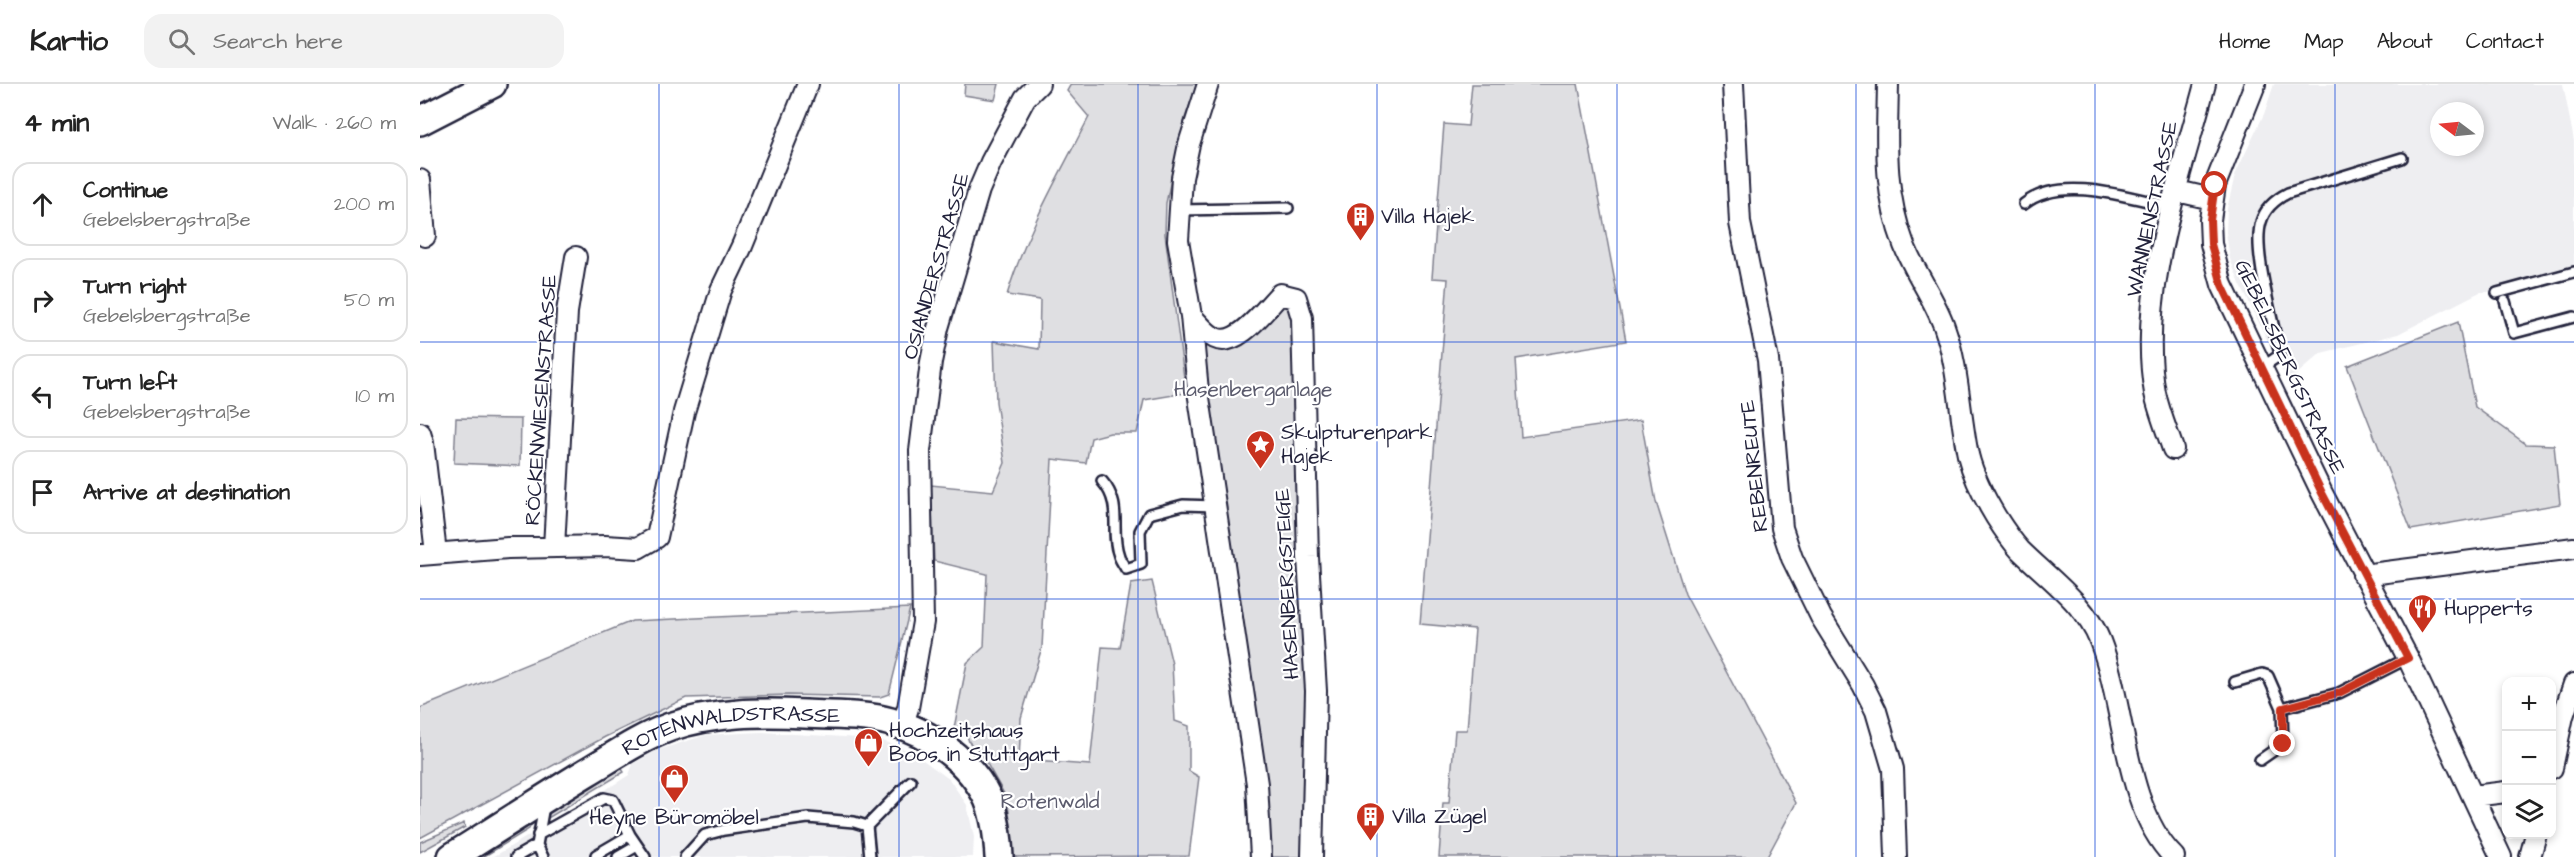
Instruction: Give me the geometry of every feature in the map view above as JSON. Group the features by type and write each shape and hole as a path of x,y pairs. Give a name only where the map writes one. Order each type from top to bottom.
{"main road":[{"path":"420,121 492,84"},
{"name":"ROTENWALDSTRASSE","path":"452,857 647,737 690,721 716,716 788,714 864,717 902,726 936,743 958,760 981,786 995,823 999,857"}],"street":[{"name":"RÖCKENWIESENSTRASSE","path":"428,554 554,547 638,548 657,537 684,412 718,301 808,84"},
{"name":"OSIANDERSTRASSE","path":"902,726 908,708 923,622 920,451 938,328 979,190 1025,98 1039,84"},
{"path":"1208,84 1189,144 1182,178 1178,240 1191,316 1198,391 1257,784 1261,857"},
{"name":"REBENREUTE","path":"1733,84 1740,223 1768,360 1782,528 1792,558 1821,617 1876,711 1893,769 1896,857"},
{"path":"1888,84 1886,165 1891,204 1905,246 1944,326 1960,393 1968,456 1995,515 2019,548 2074,600 2099,638 2111,674 2122,730 2143,806 2162,845 2174,857"},
{"name":"WANNENSTRASSE","path":"2173,450 2156,394 2151,348 2156,278 2205,84"},
{"name":"GEBELSBERGSTRASSE","path":"2255,84 2215,185 2212,199 2211,244 2222,285 2364,575 2408,658 2501,857"},
{"path":"420,180 425,236"},
{"path":"2175,199 2212,199"},
{"name":"RÖCKENWIESENSTRASSE","path":"554,547 567,312 576,257"},
{"name":"HASENBERGSTEIGE","path":"1191,316 1214,338 1225,341 1240,336 1280,294 1296,298 1302,318 1308,556 1316,691 1312,857"},
{"path":"420,433 423,443 428,554"},
{"path":"2364,575 2574,548"},
{"path":"2556,749 2563,716 2574,684"},
{"path":"2473,796 2502,792"},
{"path":"2530,857 2535,839"}],"lane":[{"path":"2261,368 2280,355 2260,256 2261,223 2268,209 2277,198 2289,193 2402,158"},
{"path":"2024,204 2041,195 2081,189 2175,199"},
{"path":"1179,210 1288,207"},
{"path":"2497,293 2574,272"},
{"path":"2505,301 2514,333 2574,317"},
{"path":"1102,481 1107,487 1115,508 1118,555 1126,569 1141,564 1140,531 1149,514 1183,505 1216,506"},
{"path":"2283,708 2339,693 2408,658"},
{"path":"2235,682 2262,674 2268,676 2283,708 2283,744 2260,760"},
{"path":"870,857 867,826 911,781"},
{"path":"543,857 537,845 545,798"},
{"path":"538,835 604,798 613,800 630,835 645,857"},
{"path":"685,857 705,835 724,830 808,818 854,822 867,826"},
{"path":"596,855 630,835"},
{"path":"516,857 537,845"},
{"path":"618,857 637,846"}],"shaded area":[{"path":"2274,84 2563,84 2574,141 2574,266 2488,292 2480,292 2398,334 2321,353 2288,382 2230,259 2226,232 2227,209 2235,175 2264,114"},
{"path":"761,732 877,739 912,752 949,779 967,805 974,837 973,857 493,857 629,775 633,764 658,750 706,735"}],"green space":[{"path":"965,84 999,84 995,100 964,95"},
{"name":"Rotenwald","path":"1071,84 1197,84 1185,118 1166,203 1165,234 1186,393 1144,400 1137,433 1110,433 1091,438 1086,463 1052,459 1042,647 1021,718 1019,760 1090,765 1102,647 1120,648 1131,584 1152,581 1172,664 1175,721 1189,726 1189,771 1199,777 1189,856 998,857 1011,826 1007,799 981,753 969,742 967,735 955,732 954,728 967,663 984,647 987,574 934,561 931,485 993,491 1005,463 996,402 994,341 1039,349 1040,300 1007,295 1033,226 1089,117 1067,91"},
{"path":"1472,84 1578,84 1626,341 1516,359 1521,437 1641,420 1656,502 1685,594 1796,803 1767,857 1439,857 1443,803 1449,803 1455,730 1467,730 1475,629 1420,624 1448,279 1432,278 1444,124 1468,126"},
{"name":"Hasenberganlage","path":"1282,299 1299,318 1310,857 1266,857 1196,325 1224,346"},
{"path":"2458,322 2475,407 2526,444 2554,445 2560,504 2411,530 2347,366"},
{"path":"456,418 521,419 520,466 454,463"},
{"path":"910,608 889,694 880,697 788,695 686,698 605,737 420,838 420,708 632,621"},
{"path":"620,766 624,772 548,818 550,808"},
{"path":"533,821 529,829 483,857 472,857"},
{"path":"464,823 465,827 420,852 420,842"}],"place":[{"name":"Villa Hajek","path":"1360,242"},
{"name":"Skulpturenpark Hajek","path":"1260,470"},
{"name":"Hupperts","path":"2423,634"},
{"name":"Hochzeitshaus Boos in Stuttgart","path":"868,768"},
{"name":"Heyne Büromöbel","path":"674,804"},
{"name":"Villa Zügel","path":"1371,842"}],"route":[{"path":"2215,185 2210,220 2211,244 2222,285 2322,493 2408,658 2339,693 2283,708 2283,744"}]}
